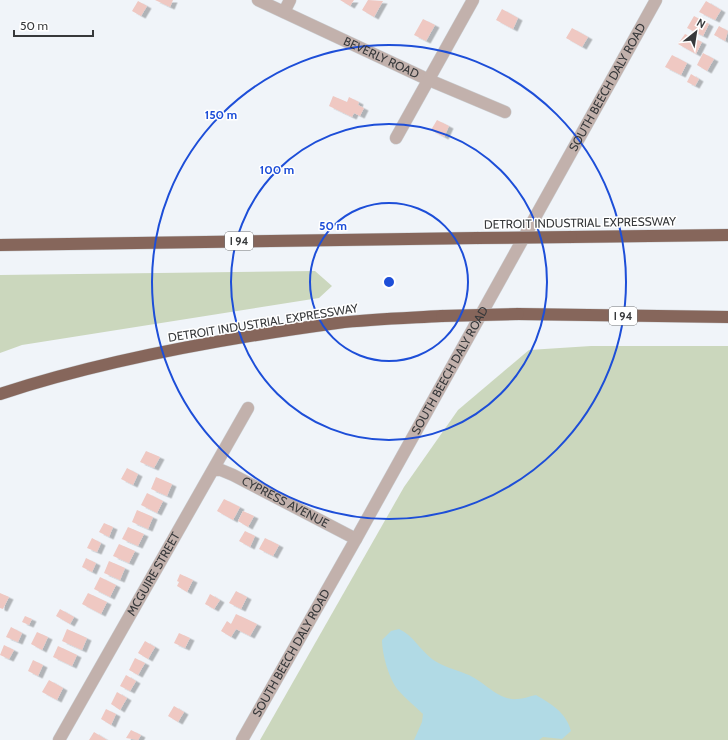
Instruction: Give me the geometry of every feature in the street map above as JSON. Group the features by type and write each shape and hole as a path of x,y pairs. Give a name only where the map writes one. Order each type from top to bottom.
{"highway":[{"name":"DETROIT INDUSTRIAL EXPRESSWAY","path":"0,245 728,235"},
{"name":"DETROIT INDUSTRIAL EXPRESSWAY","path":"0,394 32,383 160,352 338,323 442,316 518,314 728,317"}],"street":[{"name":"BEVERLY ROAD","path":"258,0 429,80 505,112"},
{"path":"284,12 290,0"},
{"path":"396,138 473,0"},
{"name":"SOUTH BEECH DALY ROAD","path":"242,740 356,539 656,0"},
{"name":"MCGUIRE STREET","path":"59,740 248,408"},
{"name":"CYPRESS AVENUE","path":"214,470 221,470 233,474 356,539"}],"green space":[{"path":"315,271 332,286 319,298 22,345 0,353 0,275"},
{"path":"591,346 728,346 728,740 260,740 404,487 458,410 529,350"}],"water":[{"path":"399,629 408,635 436,662 473,677 497,694 510,699 522,699 536,695 552,705 562,714 569,724 571,731 562,739 543,737 539,740 414,740 422,722 423,714 398,690 392,680 382,646 382,640 391,631"}],"building":[{"path":"155,0 173,0 170,7"},
{"path":"340,0 354,0 350,6"},
{"path":"368,0 383,1 374,17 362,10"},
{"path":"138,1 147,6 141,16 132,11"},
{"path":"706,1 721,10 715,20 699,12"},
{"path":"502,9 518,18 513,29 496,20"},
{"path":"694,16 709,24 703,36 687,28"},
{"path":"423,19 435,25 426,41 414,35"},
{"path":"719,26 728,31 725,41 714,35"},
{"path":"572,28 588,37 582,47 566,38"},
{"path":"685,34 702,42 696,54 678,44"},
{"path":"703,53 714,59 707,71 697,65"},
{"path":"672,55 687,63 681,75 665,67"},
{"path":"691,74 699,79 695,86 687,82"},
{"path":"333,96 347,102 349,97 359,102 358,105 364,108 360,116 354,113 352,117 329,106"},
{"path":"437,120 449,126 444,137 431,130"},
{"path":"146,451 160,457 154,468 140,462"},
{"path":"127,468 138,474 133,485 121,479"},
{"path":"156,477 172,484 167,496 151,489"},
{"path":"147,493 163,501 157,513 141,505"},
{"path":"224,499 240,507 233,520 217,511"},
{"path":"137,510 153,517 148,529 132,522"},
{"path":"243,511 254,516 248,527 238,521"},
{"path":"104,523 113,527 109,537 99,532"},
{"path":"128,527 144,534 138,546 122,539"},
{"path":"245,531 255,536 250,547 239,541"},
{"path":"92,538 101,543 97,552 87,548"},
{"path":"265,538 279,545 273,556 259,549"},
{"path":"119,544 135,551 129,563 113,556"},
{"path":"86,558 96,563 92,572 82,567"},
{"path":"109,561 125,568 120,580 104,573"},
{"path":"180,574 193,580 187,592 177,586 179,582 177,581"},
{"path":"100,577 116,585 110,597 94,589"},
{"path":"236,591 247,597 241,609 229,603"},
{"path":"0,593 9,597 3,609 0,608"},
{"path":"88,593 107,602 101,614 82,604"},
{"path":"210,594 220,600 214,609 205,604"},
{"path":"60,609 74,617 70,624 56,616"},
{"path":"236,614 257,624 250,636 236,629 231,637 221,631 227,621 231,624"},
{"path":"25,616 32,619 29,625 22,622"},
{"path":"11,627 22,633 18,642 6,637"},
{"path":"67,629 87,638 82,650 62,641"},
{"path":"37,632 48,637 42,650 31,644"},
{"path":"179,633 190,638 185,648 174,643"},
{"path":"145,641 155,647 148,659 138,653"},
{"path":"4,645 14,650 9,659 0,655"},
{"path":"58,646 77,655 72,666 53,657"},
{"path":"135,658 145,663 138,675 129,670"},
{"path":"33,660 43,665 38,676 28,671"},
{"path":"126,675 136,681 130,691 120,686"},
{"path":"49,680 63,688 57,700 42,692"},
{"path":"117,692 127,698 120,710 111,704"},
{"path":"174,706 184,712 178,722 168,716"},
{"path":"106,709 116,714 111,725 101,719"},
{"path":"131,730 141,735 138,740 126,738"},
{"path":"94,732 107,740 89,740"}]}
